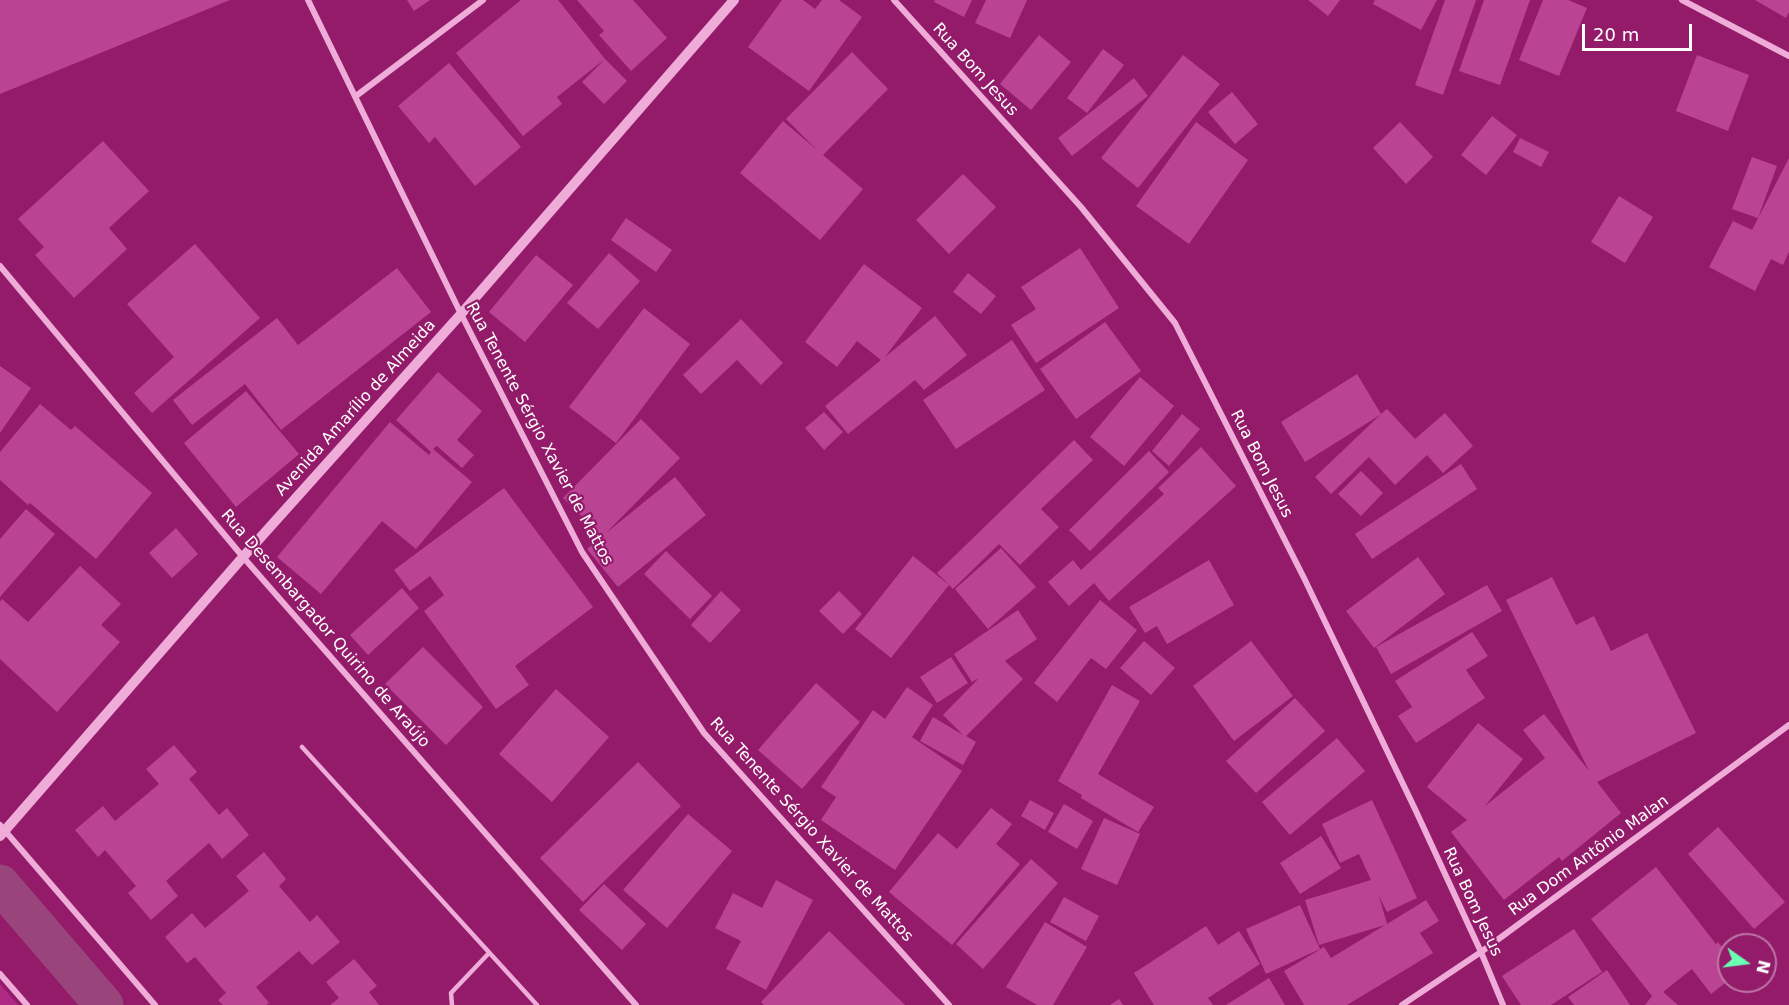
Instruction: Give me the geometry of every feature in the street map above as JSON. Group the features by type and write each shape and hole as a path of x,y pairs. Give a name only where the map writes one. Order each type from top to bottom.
{"street":[{"name":"Rua Tenente Sérgio Xavier de Mattos","path":"308,0 460,314 582,552 704,733 949,1005"},
{"path":"356,96 483,0"},
{"name":"Avenida Amarílio de Almeida","path":"2,830 460,314 734,0"},
{"name":"Rua Bom Jesus","path":"894,0 1081,207 1174,322 1304,578 1481,952 1503,1005"},
{"path":"1682,0 1789,56"},
{"name":"Rua Desembargador Quirino de Araújo","path":"0,266 243,557 636,1005"},
{"name":"Rua Dom Antônio Malan","path":"1402,1005 1481,952 1789,725"},
{"path":"2,830 155,1005"},
{"path":"0,974 27,1005"}],"lane":[{"path":"302,747 537,1005"},
{"path":"452,1005 451,993 489,953"}],"shaded area":[{"path":"0,984 18,1005 0,1005"}],"building":[{"path":"0,0 230,0 0,94"},
{"path":"407,0 430,0 414,11"},
{"path":"521,0 558,0 605,59 557,97 562,104 523,136 456,53"},
{"path":"577,0 633,0 667,38 631,71 599,35 604,31"},
{"path":"782,0 803,0 815,9 822,0 839,0 862,17 809,91 748,47"},
{"path":"935,0 972,0 964,17 934,2"},
{"path":"986,0 1027,0 1010,38 975,23"},
{"path":"1308,0 1340,0 1328,16"},
{"path":"1375,0 1437,0 1421,30 1373,4"},
{"path":"1445,0 1476,0 1443,95 1415,85"},
{"path":"1484,0 1530,0 1500,85 1459,71"},
{"path":"1543,0 1568,0 1587,8 1559,76 1519,60"},
{"path":"1755,0 1789,0 1789,12 1786,18"},
{"path":"1039,35 1071,62 1031,110 1000,84"},
{"path":"1103,49 1124,65 1087,113 1067,98"},
{"path":"852,52 888,89 823,155 863,189 820,240 740,173 783,121 817,150 786,119"},
{"path":"1183,55 1220,84 1138,188 1101,158"},
{"path":"1697,55 1749,75 1728,131 1676,111"},
{"path":"605,59 627,81 604,104 582,82"},
{"path":"449,63 521,147 475,186 435,137 429,143 398,106"},
{"path":"1134,78 1148,96 1072,156 1058,138"},
{"path":"1232,92 1258,124 1235,144 1208,112"},
{"path":"1492,116 1517,135 1486,175 1461,155"},
{"path":"1196,122 1248,160 1189,244 1136,206"},
{"path":"1400,122 1433,157 1406,184 1373,148"},
{"path":"1520,138 1549,152 1541,167 1513,152"},
{"path":"103,141 149,191 109,228 127,249 74,298 35,255 44,247 18,219"},
{"path":"1752,157 1777,166 1758,218 1732,209"},
{"path":"1789,158 1789,252 1783,265 1771,259 1755,291 1709,267 1733,221 1752,230"},
{"path":"963,174 996,207 949,254 916,220"},
{"path":"1619,196 1653,217 1625,263 1591,242"},
{"path":"626,218 672,250 656,272 611,240"},
{"path":"195,244 260,318 152,413 134,393 174,357 127,304"},
{"path":"1080,248 1119,308 1036,363 1011,325 1036,309 1021,287"},
{"path":"609,253 640,281 598,329 567,303"},
{"path":"536,255 573,285 525,342 489,312"},
{"path":"864,264 922,308 885,357 935,316 967,355 924,390 915,380 848,434 825,406 881,360 857,341 837,367 805,342"},
{"path":"397,268 431,312 281,430 245,384 192,425 173,400 277,318 298,345"},
{"path":"968,273 996,296 981,314 953,292"},
{"path":"644,308 690,344 616,443 569,407"},
{"path":"741,319 783,363 761,385 737,360 701,394 683,375"},
{"path":"1105,322 1141,371 1076,419 1040,369"},
{"path":"1012,340 1045,390 956,449 923,400"},
{"path":"0,366 31,388 0,433"},
{"path":"438,372 482,411 457,440 474,455 462,468 437,446 433,449 472,482 416,549 382,521 321,594 277,557 390,422 429,455 431,452 396,420"},
{"path":"1357,374 1381,414 1387,409 1415,439 1445,413 1473,446 1443,473 1427,455 1395,485 1369,457 1331,494 1315,477 1380,415 1305,462 1281,422"},
{"path":"1140,377 1174,406 1124,466 1090,437"},
{"path":"246,391 299,454 236,507 184,443"},
{"path":"40,404 71,430 75,426 152,493 96,559 0,480 0,452"},
{"path":"824,412 843,432 824,450 805,428"},
{"path":"1182,414 1200,429 1169,466 1152,451"},
{"path":"641,419 680,458 606,533 675,477 706,515 618,587 587,549 603,537 563,498"},
{"path":"1074,440 1093,460 1041,509 1059,527 1020,565 999,544 953,589 937,573"},
{"path":"1201,447 1236,486 1109,601 1094,583 1069,606 1048,582 1073,560 1081,570 1164,494 1158,488"},
{"path":"1149,451 1169,472 1090,551 1069,530"},
{"path":"1461,464 1477,489 1372,559 1355,534"},
{"path":"1361,471 1383,493 1361,516 1338,494"},
{"path":"504,488 593,607 515,666 529,685 496,709 424,611 444,595 430,576 410,591 394,570"},
{"path":"26,509 55,534 0,597 0,539"},
{"path":"176,528 198,554 172,578 149,553"},
{"path":"1001,548 1036,587 988,629 955,589"},
{"path":"666,551 712,596 690,619 644,574"},
{"path":"913,556 949,585 891,658 855,629"},
{"path":"1418,557 1445,594 1374,648 1346,611"},
{"path":"1209,560 1234,605 1167,644 1157,626 1145,633 1129,607"},
{"path":"80,566 121,604 101,625 120,642 57,712 0,659 0,602 2,599 28,622"},
{"path":"1552,577 1576,625 1594,616 1611,651 1647,633 1696,733 1597,782 1621,813 1562,861 1559,857 1504,900 1451,832 1467,820 1427,787 1478,723 1523,759 1485,806 1545,758 1523,730 1544,714 1589,771 1506,600"},
{"path":"1487,585 1502,611 1391,674 1376,647"},
{"path":"402,588 419,608 368,655 350,635"},
{"path":"721,591 741,610 710,643 691,625"},
{"path":"839,591 862,614 843,634 819,611"},
{"path":"1100,600 1137,630 1106,669 1091,658 1057,702 1034,683"},
{"path":"1018,610 1037,639 1005,661 1023,679 966,736 976,742 963,765 920,741 933,717 963,735 943,715 979,678 972,682 954,654"},
{"path":"1472,632 1488,656 1466,670 1485,698 1416,743 1398,716 1412,707 1395,681"},
{"path":"1144,641 1175,668 1151,695 1120,668"},
{"path":"1251,641 1293,696 1234,741 1193,686"},
{"path":"423,647 483,707 446,745 385,684"},
{"path":"951,657 968,683 937,703 920,677"},
{"path":"816,683 860,722 802,789 758,750"},
{"path":"1112,685 1140,701 1098,774 1154,807 1138,832 1081,798 1082,795 1058,781"},
{"path":"907,687 933,705 912,737 962,771 895,870 821,820 836,797 821,787 873,710 885,719"},
{"path":"556,689 609,737 552,802 499,754"},
{"path":"1295,698 1325,731 1256,793 1226,761"},
{"path":"1337,738 1365,771 1290,835 1262,802"},
{"path":"174,745 197,772 189,779 219,815 227,808 249,835 222,859 209,843 166,881 178,896 151,920 128,893 136,886 105,850 98,857 75,830 103,806 115,821 159,784 146,769"},
{"path":"638,762 681,806 583,902 540,858"},
{"path":"1030,800 1054,813 1045,830 1021,816"},
{"path":"1372,800 1417,898 1387,912 1379,896 1387,924 1426,900 1439,921 1420,933 1433,953 1347,1005 1304,1005 1284,971 1324,947 1331,958 1385,925 1319,945 1305,900 1371,880 1359,854 1340,863 1322,824"},
{"path":"1064,804 1093,821 1077,849 1048,832"},
{"path":"991,808 1012,824 996,844 1020,864 952,945 889,892 938,833 957,849"},
{"path":"688,814 732,851 667,928 623,890"},
{"path":"1104,818 1140,834 1117,885 1081,869"},
{"path":"1718,827 1785,902 1754,929 1688,854"},
{"path":"1321,836 1341,868 1300,894 1280,863"},
{"path":"264,852 286,879 279,886 310,922 317,915 340,942 312,965 299,951 256,987 269,1003 266,1005 223,1005 218,1000 226,993 195,957 187,963 165,937 192,913 205,928 249,891 236,876"},
{"path":"1031,859 1058,883 983,969 956,944"},
{"path":"1656,867 1717,943 1717,989 1711,994 1692,969 1663,992 1678,1005 1645,1005 1652,996 1591,919"},
{"path":"776,880 813,900 766,990 726,969 741,941 715,928 733,893 762,908"},
{"path":"604,884 646,924 622,950 579,910"},
{"path":"1064,897 1099,916 1086,941 1050,922"},
{"path":"1300,905 1320,949 1266,974 1246,929"},
{"path":"1045,922 1087,947 1053,1005 1037,1005 1006,987"},
{"path":"1206,926 1218,945 1239,931 1260,964 1208,998 1213,1005 1154,1005 1134,973"},
{"path":"1574,929 1602,972 1551,1005 1521,1005 1502,976"},
{"path":"829,931 905,1005 764,1005 761,1002"},
{"path":"354,959 377,986 369,992 379,1005 330,1005 339,998 326,982"},
{"path":"1607,970 1630,1005 1574,1005 1568,997"},
{"path":"1269,978 1285,1005 1226,1005"},
{"path":"1119,999 1123,1005 1110,1005"}],"waterway":[{"path":"0,884 104,1005"}]}
